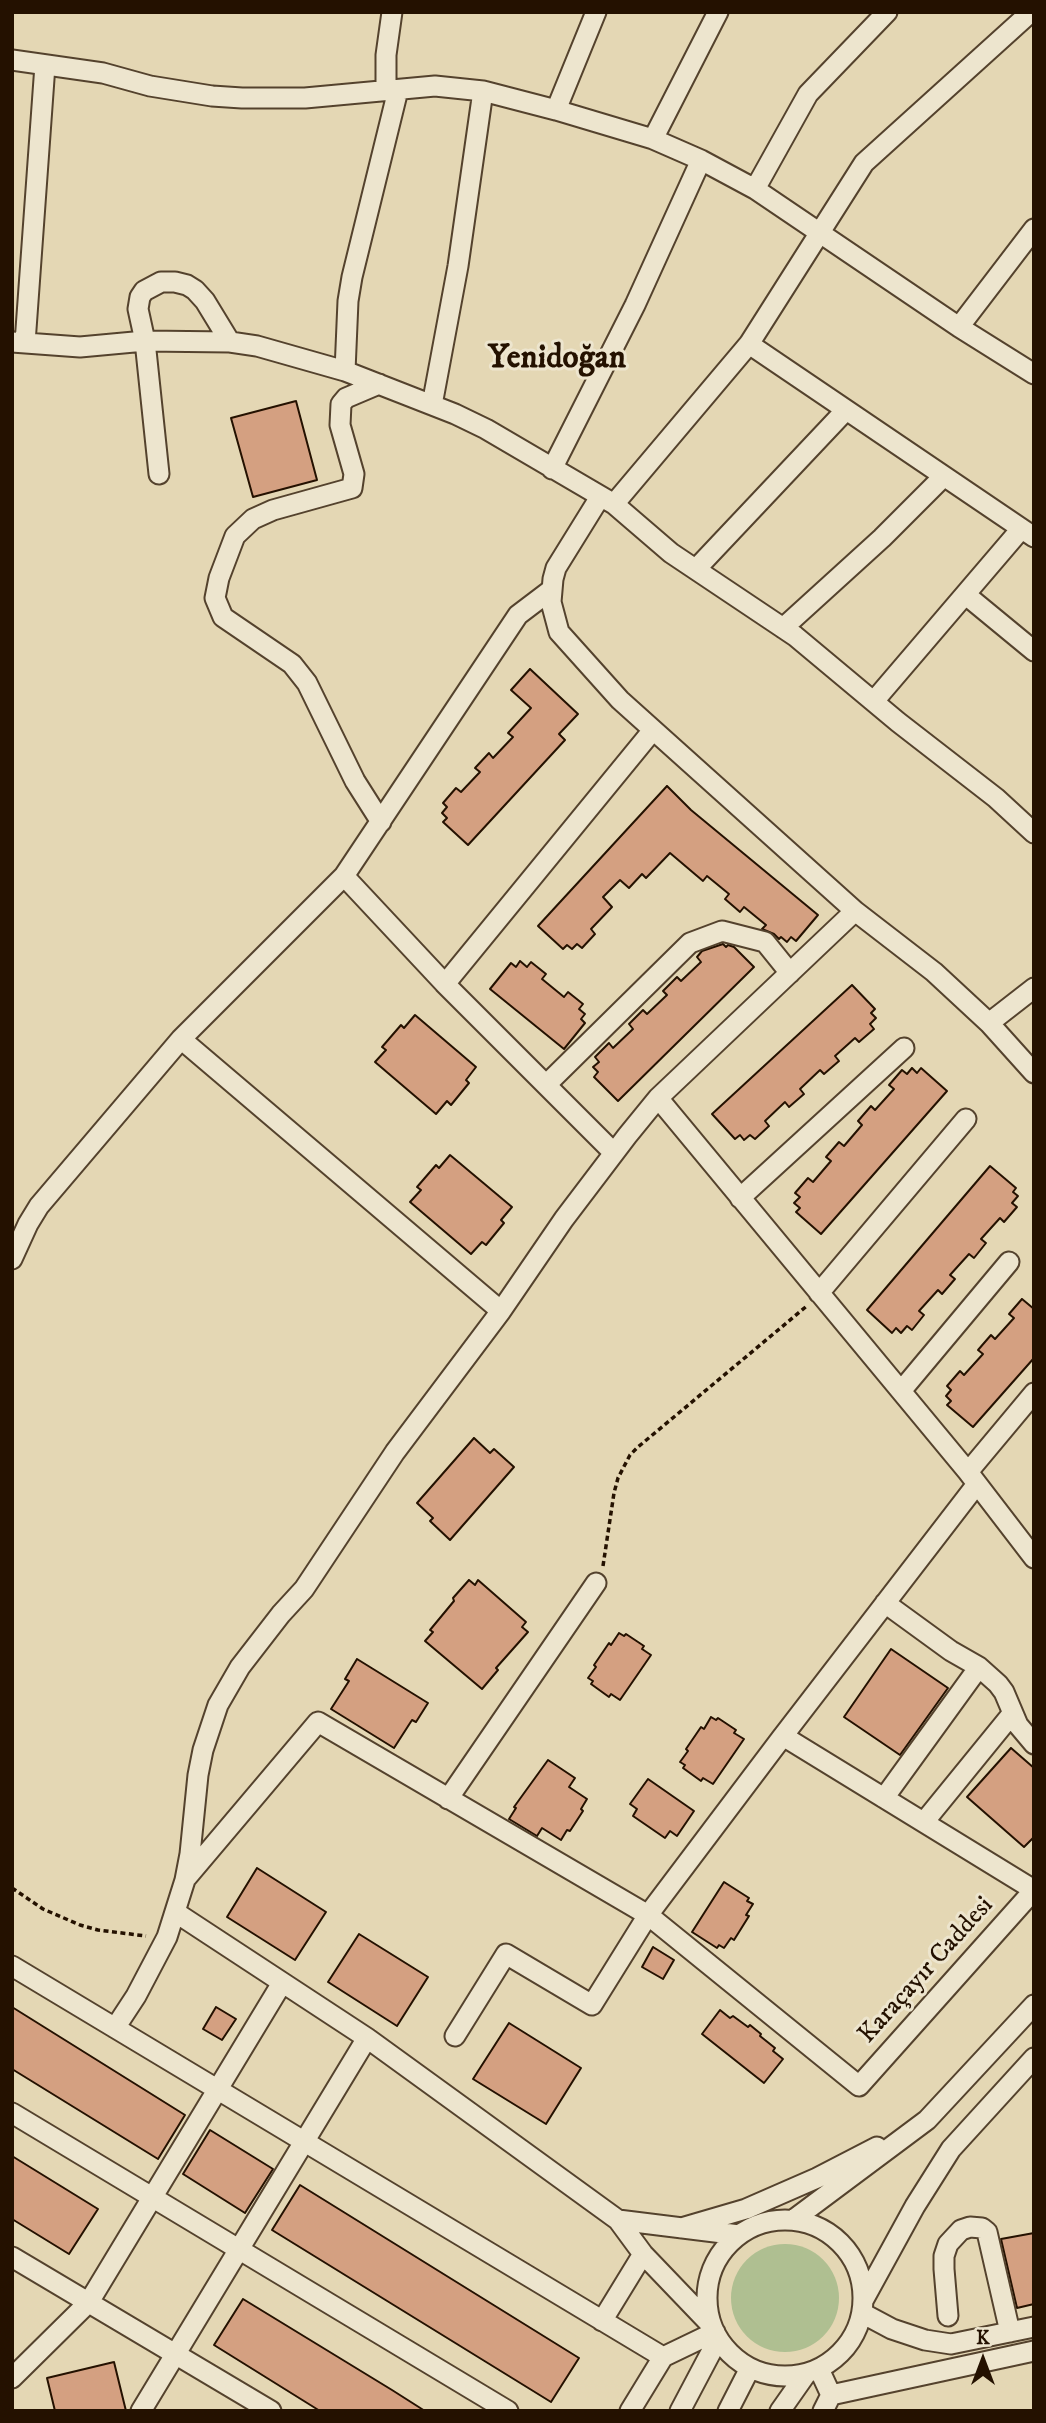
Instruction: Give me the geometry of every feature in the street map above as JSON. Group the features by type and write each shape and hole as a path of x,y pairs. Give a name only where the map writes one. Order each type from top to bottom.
{"street":[{"path":"345,371 348,300 392,90 386,55 392,12"},
{"path":"556,110 596,12"},
{"path":"653,139 719,12"},
{"path":"754,189 808,93 887,12"},
{"path":"1031,12 863,163 749,344 607,501 556,568 551,590 552,612 559,632 620,700 855,911 934,972 989,1023 1034,1073"},
{"path":"12,60 103,73 150,86 242,98 305,98 435,86 483,91 653,139 701,160 754,189 959,327 1034,374"},
{"path":"45,65 18,343 80,347 145,341 230,342 257,346 345,371 432,405 512,442 607,501 671,552 783,628 996,798 1034,833"},
{"path":"432,405 458,267 483,91"},
{"path":"552,469 635,305 701,160"},
{"path":"959,327 1034,229"},
{"path":"159,474 145,341 138,309 140,297 152,285 161,282 175,282 195,290 211,310 230,342"},
{"path":"749,344 1027,533 966,595 874,701"},
{"path":"379,384 346,398 341,404 340,425 354,474 352,488 273,510 253,519 235,536 219,578 215,598 223,617 292,664 307,683 355,781 381,822"},
{"path":"696,569 846,410"},
{"path":"783,628 862,557 944,476"},
{"path":"12,1259 18,1229 181,1040 344,876 518,615 551,590"},
{"path":"966,595 1034,650"},
{"path":"445,984 653,730"},
{"path":"344,876 445,984 614,1153"},
{"path":"115,2028 136,1996 167,1937 185,1880 202,1749 210,1725 229,1686 260,1640 304,1589 395,1452 501,1311 564,1219 658,1098 855,911"},
{"path":"551,1080 690,943 722,931 765,942 790,973"},
{"path":"989,1023 1034,988"},
{"path":"181,1040 501,1311"},
{"path":"740,1198 904,1048"},
{"path":"658,1098 901,1391 1034,1558"},
{"path":"819,1293 966,1119"},
{"path":"901,1391 1009,1262"},
{"path":"455,2036 506,1954 592,2006 648,1915 885,1603 1034,1393"},
{"path":"448,1799 596,1583"},
{"path":"885,1603 951,1651 978,1667 1004,1692 1012,1714 1034,1744"},
{"path":"884,1798 978,1667"},
{"path":"924,1822 1012,1714"},
{"path":"185,1880 318,1722 648,1915"},
{"path":"783,1736 1034,1890"},
{"name":"Karaçayır Caddesi","path":"648,1915 859,2086 1034,1890"},
{"path":"175,1912 367,2038 618,2220 643,2253 737,2360 750,2368 777,2376 813,2371"},
{"path":"12,1966 663,2357"},
{"path":"12,2378 89,2302 282,1983"},
{"path":"793,2220 927,2120 1034,2005"},
{"path":"141,2411 367,2038"},
{"path":"780,2411 813,2371 843,2351 855,2334 863,2306 915,2206 951,2149 1034,2058"},
{"path":"12,2113 508,2411"},
{"path":"681,2228 746,2209 794,2188 927,2120"},
{"path":"618,2220 738,2235"},
{"path":"680,2411 715,2332 707,2304 708,2283 719,2256 738,2235 765,2222 793,2220 821,2229 844,2246 859,2271 863,2306 892,2329 925,2340 951,2344 1034,2327"},
{"path":"948,2316 944,2256 948,2244 961,2230 970,2227 982,2228 987,2232 1010,2332"},
{"path":"602,2321 643,2253"},
{"path":"12,2257 271,2411"},
{"path":"630,2411 663,2357 715,2332"},
{"path":"813,2371 827,2403 1034,2351"},
{"path":"728,2411 750,2368"}],"path":[{"path":"596,1583 605,1560 618,1478 631,1455 801,1312 819,1293"},
{"path":"12,1888 43,1909 80,1925 118,1933 167,1937"}],"green space":[{"path":"785,2244 806,2248 823,2260 835,2277 839,2298 835,2319 823,2336 806,2348 785,2352 764,2348 747,2336 735,2319 731,2298 735,2277 747,2260 764,2248"}],"building":[{"path":"296,401 317,480 253,497 231,418"},
{"path":"530,669 578,714 559,734 565,740 468,845 443,822 447,818 442,813 447,807 443,803 456,788 461,792 480,772 475,768 489,753 493,758 513,737 508,733 531,708 511,690"},
{"path":"667,786 691,810 818,915 796,941 791,937 787,942 762,929 766,925 744,907 740,912 725,899 729,894 707,876 703,881 670,853 646,878 642,874 629,888 620,880 603,897 612,907 591,929 595,934 582,948 577,944 572,949 567,945 563,949 538,926"},
{"path":"723,944 726,947 734,947 754,967 618,1101 594,1077 598,1072 593,1067 599,1062 595,1057 609,1043 613,1048 633,1029 629,1024 643,1010 647,1014 667,995 663,991 677,977 681,981 701,962 697,957 702,951"},
{"path":"520,961 527,967 531,962 546,974 542,979 564,997 568,992 583,1004 579,1009 585,1014 581,1019 585,1023 564,1049 490,989 511,963 516,967"},
{"path":"852,985 875,1009 871,1013 876,1018 870,1024 874,1029 859,1042 855,1038 835,1056 839,1061 824,1074 820,1070 800,1089 804,1094 789,1107 785,1102 765,1121 769,1126 755,1139 750,1135 744,1140 740,1135 735,1139 712,1114"},
{"path":"415,1015 476,1067 466,1080 469,1083 451,1105 447,1101 436,1114 375,1062 386,1050 382,1047 401,1025 404,1028"},
{"path":"912,1068 917,1073 921,1068 947,1091 821,1234 796,1212 800,1208 794,1203 800,1197 795,1193 808,1178 813,1182 831,1161 826,1157 839,1142 844,1146 862,1125 858,1121 871,1106 875,1110 894,1089 889,1085 902,1070 907,1074"},
{"path":"450,1155 512,1207 501,1220 504,1223 486,1245 482,1242 471,1254 410,1202 421,1190 417,1187 436,1165 439,1168"},
{"path":"990,1166 1016,1188 1013,1192 1018,1196 1012,1203 1017,1207 1004,1222 1000,1218 981,1239 986,1243 974,1258 969,1254 950,1275 955,1279 942,1294 938,1290 919,1311 924,1315 912,1330 907,1326 901,1333 896,1328 892,1333 867,1310"},
{"path":"1022,1299 1034,1309 1034,1358 973,1427 947,1405 951,1401 946,1396 951,1390 947,1386 960,1371 964,1375 983,1354 978,1350 991,1335 995,1339 1014,1318 1009,1314"},
{"path":"474,1438 490,1453 494,1449 514,1467 450,1540 430,1521 433,1518 417,1503"},
{"path":"469,1580 475,1585 478,1580 526,1622 522,1627 528,1632 496,1668 498,1670 482,1689 425,1641 433,1632 430,1630 454,1601 453,1598"},
{"path":"619,1633 624,1636 626,1634 644,1646 642,1649 651,1655 620,1700 611,1694 609,1697 591,1684 593,1681 588,1678 609,1643 611,1645"},
{"path":"891,1649 948,1688 900,1755 844,1717"},
{"path":"357,1659 428,1703 416,1722 412,1720 394,1748 331,1709 349,1681 345,1679"},
{"path":"711,1717 716,1720 718,1718 736,1730 734,1733 744,1739 713,1784 703,1778 701,1781 683,1768 685,1765 680,1762 701,1727 704,1729"},
{"path":"1011,1748 1034,1768 1034,1837 1024,1847 967,1797"},
{"path":"548,1760 575,1778 569,1787 587,1799 581,1809 583,1811 561,1840 542,1828 537,1836 509,1819 516,1808 514,1807"},
{"path":"648,1779 694,1811 677,1836 670,1831 665,1838 633,1816 637,1809 630,1804"},
{"path":"257,1868 326,1912 295,1960 227,1917"},
{"path":"724,1882 749,1898 747,1901 753,1904 734,1940 731,1938 724,1948 719,1945 717,1948 692,1932"},
{"path":"359,1934 428,1977 397,2026 328,1982"},
{"path":"653,1947 674,1960 663,1979 642,1967"},
{"path":"12,2007 185,2115 158,2159 12,2069"},
{"path":"216,2007 236,2019 222,2040 203,2029"},
{"path":"720,2010 748,2027 750,2025 783,2059 764,2083 702,2034"},
{"path":"509,2023 581,2068 546,2124 473,2079"},
{"path":"210,2130 273,2169 245,2213 183,2174"},
{"path":"12,2156 98,2209 69,2254 12,2219"},
{"path":"300,2185 579,2358 551,2402 272,2230"},
{"path":"1034,2233 1034,2304 1017,2308 1001,2239"},
{"path":"243,2299 425,2411 320,2411 214,2345"},
{"path":"114,2362 126,2411 55,2411 47,2378"}],"district":[{"name":"Yenidoğan","path":"557,360"}]}
